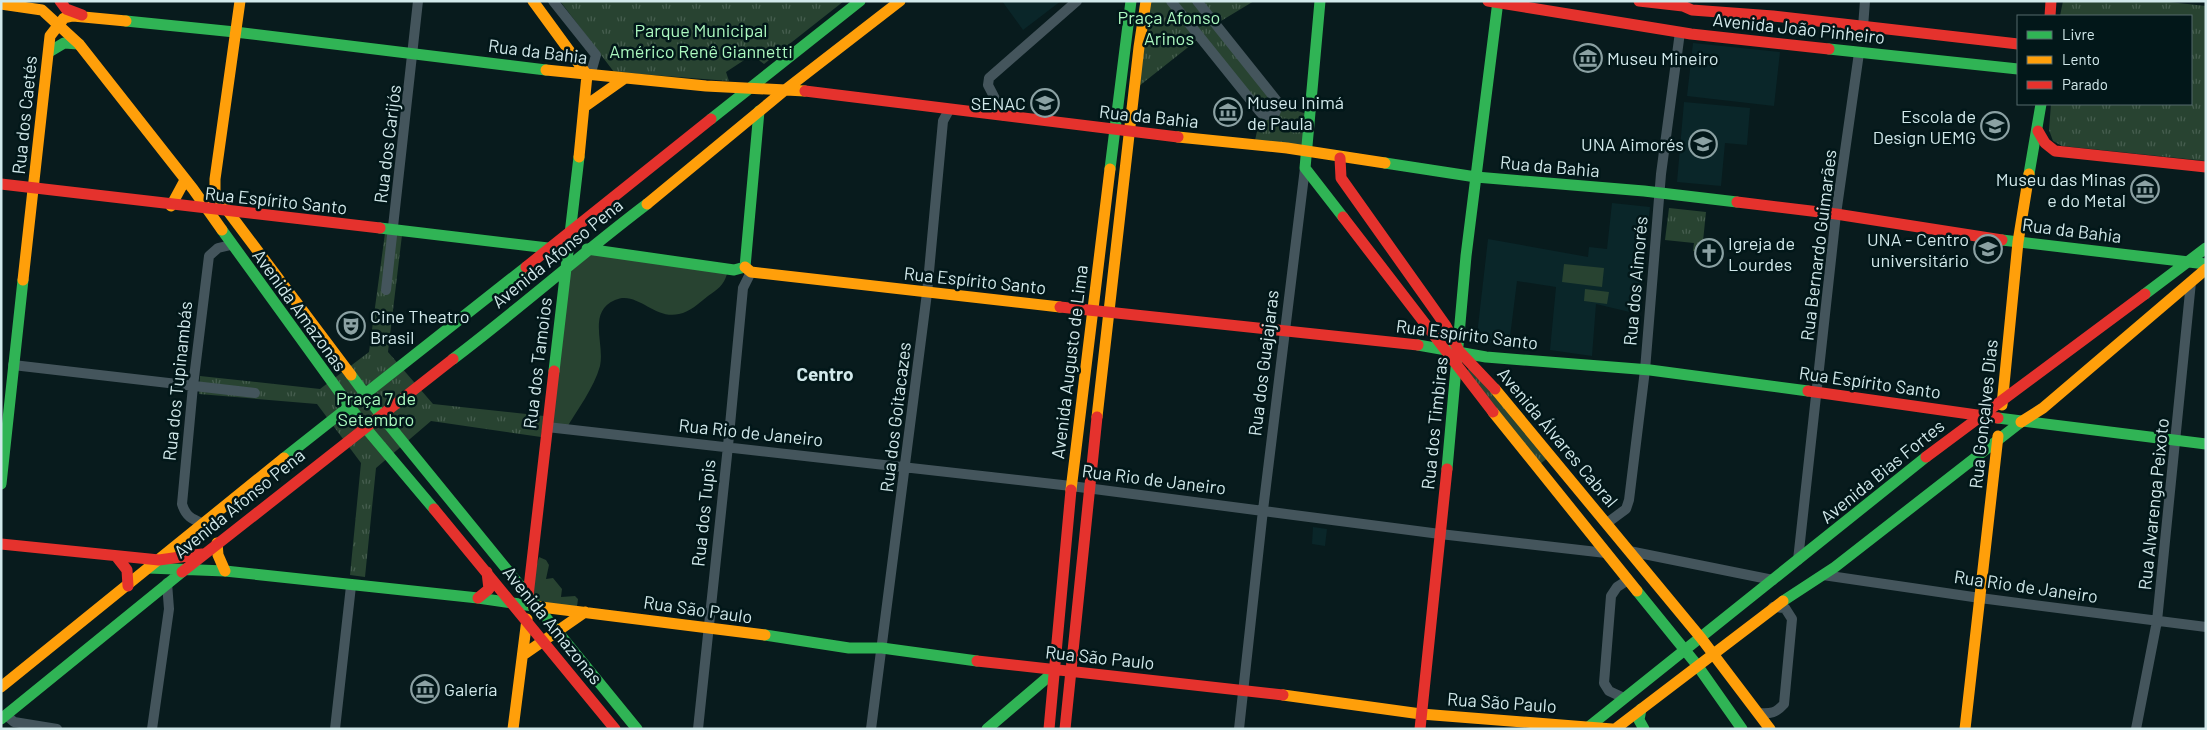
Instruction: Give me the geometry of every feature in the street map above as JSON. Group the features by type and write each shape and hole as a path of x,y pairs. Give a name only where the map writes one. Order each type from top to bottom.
{"street":[{"path":"60,1 66,9 86,17"},
{"path":"229,212 216,194 215,186 240,1"},
{"name":"Rua dos Carijós","path":"386,290 414,53 418,1"},
{"path":"533,1 586,75 592,68 596,56 553,1"},
{"name":"Avenida Afonso Pena","path":"3,684 128,586 349,407 474,310 596,209 737,100 860,1"},
{"name":"Avenida Afonso Pena","path":"4,717 203,554 364,426 488,332 567,268 587,249 670,187 784,90 900,1"},
{"path":"1004,116 988,85 989,78 1077,1"},
{"name":"Avenida Augusto de Lima","path":"1049,729 1071,486 1131,1"},
{"name":"Avenida Augusto de Lima","path":"1064,729 1088,488 1146,1"},
{"path":"1171,1 1261,113 1266,115 1275,113 1278,106 1277,100 1198,1"},
{"name":"Rua dos Guajajaras","path":"1239,729 1263,510 1305,168 1320,1"},
{"name":"Avenida João Pinheiro","path":"1639,1 1684,4 1692,10 2017,44"},
{"path":"1863,27 1865,1"},
{"path":"2050,15 2051,1"},
{"name":"Avenida João Pinheiro","path":"1494,2 1680,32 2017,69"},
{"name":"Rua dos Timbiras","path":"1420,729 1459,351 1466,256 1494,2"},
{"path":"1,4 42,10 59,24 64,18 72,16 86,17"},
{"name":"Rua da Bahia","path":"86,17 236,32 586,75 816,92 949,110 1306,152 1476,177 1659,193 1836,214 2018,242 2206,264"},
{"name":"Avenida Amazonas","path":"59,24 79,44 185,180 349,407 544,640 615,729"},
{"name":"Rua dos Caetés","path":"1,484 7,364 34,188 50,36 59,24"},
{"name":"Rua dos Aimorés","path":"1607,523 1626,509 1628,500 1645,370 1659,193 1680,32"},
{"path":"49,52 64,43 79,44"},
{"path":"552,70 572,53"},
{"name":"Rua Bernardo Guimarães","path":"1798,560 1836,214 1859,53"},
{"name":"Rua dos Tamoios","path":"528,596 567,268 586,75"},
{"path":"584,108 604,90 625,78"},
{"path":"729,87 737,100"},
{"path":"725,109 744,105 760,111"},
{"name":"Rua Gonçalves Dias","path":"1964,729 1998,442 2018,242 2041,105"},
{"name":"Rua dos Goitacazes","path":"871,729 927,293 943,121 949,110"},
{"name":"Rua dos Tupis","path":"698,729 743,288 748,269 760,111"},
{"path":"2038,131 2045,143 2055,152 2206,167"},
{"name":"Avenida Álvares Cabral","path":"1340,158 1341,178 1446,326 1459,351 1484,375 1607,523 1713,654 1770,729"},
{"name":"Avenida Álvares Cabral","path":"1305,168 1457,368 1697,665 1742,729"},
{"path":"171,206 185,180"},
{"name":"Rua Espírito Santo","path":"1,184 208,211 393,229 548,248"},
{"path":"575,192 582,205 596,209"},
{"name":"Avenida Amazonas","path":"229,212 380,414 638,729"},
{"path":"615,227 612,243 614,248 622,254"},
{"name":"Rua dos Tupinambás","path":"204,524 190,518 184,512 182,504 193,386 209,256 218,248 232,245"},
{"name":"Avenida Bias Fortes","path":"1587,728 1979,416 2002,401 2206,248"},
{"name":"Rua Espírito Santo","path":"587,249 726,269 748,269 927,293 1442,348 1486,357 1645,370 1817,392 1979,416 2024,420 2206,444"},
{"path":"726,269 743,288"},
{"path":"1614,729 1773,607 1823,575 1838,572 2024,420 2043,408 2206,269"},
{"name":"Rua Alvarenga Peixoto","path":"2136,729 2157,621 2191,282"},
{"path":"7,364 256,393"},
{"path":"2043,408 2042,418 2047,423"},
{"name":"Rua Rio de Janeiro","path":"547,427 905,466 1440,534 1606,553"},
{"path":"1802,530 1809,540 1820,544"},
{"path":"217,543 218,555 225,571"},
{"path":"1,544 159,560 203,554"},
{"path":"1630,551 1773,580"},
{"path":"116,556 125,564 129,574 128,586"},
{"name":"Rua São Paulo","path":"148,568 225,571 351,586 478,598 538,608 708,627 849,648 882,648 1055,671 1070,671 1244,690 1421,714 1614,729"},
{"path":"478,598 489,589 487,572"},
{"name":"Rua Rio de Janeiro","path":"1838,572 1980,598 2206,627"},
{"path":"1624,698 1610,692 1604,683 1611,596 1617,587 1628,580"},
{"path":"152,729 169,609 167,583"},
{"path":"335,729 351,586"},
{"path":"1758,713 1770,714 1777,712 1784,704 1792,619 1785,608 1773,607"},
{"path":"523,655 585,612"},
{"path":"513,729 526,619"},
{"path":"987,729 1055,671"},
{"path":"1641,709 1639,720 1644,729"},
{"path":"4,717 14,722 57,729"}],"shaded area":[{"path":"1002,1 1061,1 1023,30"},
{"path":"1693,43 1780,52 1774,106 1687,96"},
{"name":"UNA Aimorés","path":"1684,102 1750,108 1747,145 1725,143 1721,186 1677,182"},
{"path":"1612,203 1650,207 1638,314 1596,304 1592,356 1550,350 1556,287 1517,281 1509,345 1483,342 1477,335 1488,239 1588,257 1589,247 1607,249"},
{"path":"1313,527 1327,529 1325,546 1312,544"}],"green space":[{"name":"Parque Municipal Américo Renê Giannetti","path":"560,1 844,1 764,64 752,55 726,72 729,81 614,72"},
{"name":"Praça Afonso Arinos","path":"1146,1 1254,1 1216,24 1279,105 1310,115 1307,152 1254,145 1261,113 1201,37 1134,90"},
{"path":"2063,1 2160,1 2206,6 2206,161 2062,146 2053,141 2049,130 2051,105 2192,105 2192,15 2060,15"},
{"path":"1669,208 1706,212 1702,251 1693,251 1694,243 1665,240"},
{"name":"Praça 7 de Setembro","path":"385,233 402,235 388,352 433,404 544,416 541,437 431,421 376,468 365,577 350,575 361,463 317,404 199,394 200,376 320,389 369,352"},
{"path":"583,252 727,274 717,289 683,313 670,315 662,313 631,299 623,298 607,305 599,320 601,357 594,382 566,429 547,427 567,268"},
{"path":"1564,264 1604,268 1602,287 1562,282"},
{"path":"1585,289 1609,292 1607,304 1584,301"},
{"path":"1472,365 1549,457 1540,464 1464,374"},
{"path":"539,557 546,560 549,565 546,579 553,578 562,589 561,597 575,596 578,599 577,607 538,607 528,596"}],"traffic: fast":[{"path":"711,119 860,1"},
{"path":"1110,169 1131,1"},
{"path":"1320,1 1305,168 1343,217"},
{"path":"1447,469 1466,256 1498,1"},
{"path":"126,21 235,32 546,70"},
{"path":"49,52 64,43 79,44"},
{"path":"1829,49 2017,69"},
{"path":"2029,174 2041,105"},
{"path":"745,267 759,111"},
{"path":"554,371 579,157"},
{"path":"1385,163 1476,177 1644,191 1737,202"},
{"path":"453,359 647,204"},
{"path":"380,228 548,248"},
{"path":"222,230 364,426 434,509"},
{"path":"2002,240 2206,264"},
{"path":"2145,294 2206,248"},
{"path":"587,249 734,270 745,267"},
{"path":"284,458 526,267"},
{"path":"1,484 23,280"},
{"path":"1418,345 1486,357 1650,370 1808,391"},
{"path":"351,375 380,414 637,729"},
{"path":"1998,418 2206,444"},
{"path":"1783,601 1835,567 2021,422"},
{"path":"1586,729 1926,457"},
{"path":"148,568 225,571 478,598 533,606"},
{"path":"1,719 182,572"},
{"path":"1637,591 1697,665 1742,729"},
{"path":"765,635 849,648 882,648 977,661"},
{"path":"987,729 1055,671"},
{"path":"1641,709 1639,720 1644,729"}],"traffic: slow":[{"path":"240,1 215,179 215,194 351,375"},
{"path":"533,1 587,75"},
{"path":"647,204 785,90 900,1"},
{"path":"1097,417 1139,47 1146,1"},
{"path":"1,4 42,10 79,44 193,189 222,230"},
{"path":"23,280 50,36 64,18 73,16 126,21"},
{"path":"546,70 706,86 805,91"},
{"path":"579,157 587,75"},
{"path":"584,107 625,78"},
{"path":"1178,137 1287,148 1385,163"},
{"path":"1071,490 1110,169"},
{"path":"2002,405 2018,242 2029,174"},
{"path":"171,206 185,180"},
{"path":"745,267 751,272 1060,307"},
{"path":"2021,422 2043,408 2206,269"},
{"path":"1495,389 1701,638 1770,729"},
{"path":"1493,412 1637,591"},
{"path":"1965,729 1998,436"},
{"path":"1,687 284,458"},
{"path":"217,543 218,555 225,571"},
{"path":"1615,729 1783,601"},
{"path":"533,606 765,635"},
{"path":"523,655 585,612"},
{"path":"513,729 527,619"},
{"path":"1283,695 1421,714 1612,729"}],"traffic: jam":[{"path":"60,1 66,9 82,15"},
{"path":"1488,1 1691,34 1829,49"},
{"path":"1639,1 1683,6 1692,10 1773,16 2017,44"},
{"path":"2050,15 2051,1"},
{"path":"805,91 1178,137"},
{"path":"526,267 711,119"},
{"path":"2038,131 2045,143 2055,151 2206,167"},
{"path":"1340,158 1341,178 1446,326 1459,351 1495,389"},
{"path":"1,184 380,228"},
{"path":"1737,202 1836,214 2002,240"},
{"path":"1343,217 1493,412"},
{"path":"1926,457 2145,294"},
{"path":"1060,307 1418,345"},
{"path":"182,572 453,359"},
{"path":"528,596 554,371"},
{"path":"1808,391 1998,418"},
{"path":"1065,729 1097,417"},
{"path":"1420,729 1447,469"},
{"path":"1049,729 1071,490"},
{"path":"434,509 615,729"},
{"path":"1,544 159,560 202,554"},
{"path":"116,556 127,570 128,586"},
{"path":"478,598 489,589 487,572"},
{"path":"977,661 1283,695"}],"place":[{"name":"Museu Mineiro","path":"1588,58"},
{"name":"SENAC","path":"1045,103"},
{"name":"Museu Inimá de Paula","path":"1228,112"},
{"name":"Escola de Design UEMG","path":"1995,126"},
{"name":"UNA Aimorés","path":"1703,144"},
{"name":"Museu das Minas e do Metal","path":"2145,189"},
{"name":"UNA - Centro universitário","path":"1988,249"},
{"name":"Igreja de Lourdes","path":"1709,253"},
{"name":"Cine Theatro Brasil","path":"351,326"},
{"name":"Galería","path":"425,689"}],"district":[{"name":"Centro","path":"825,373"}]}
